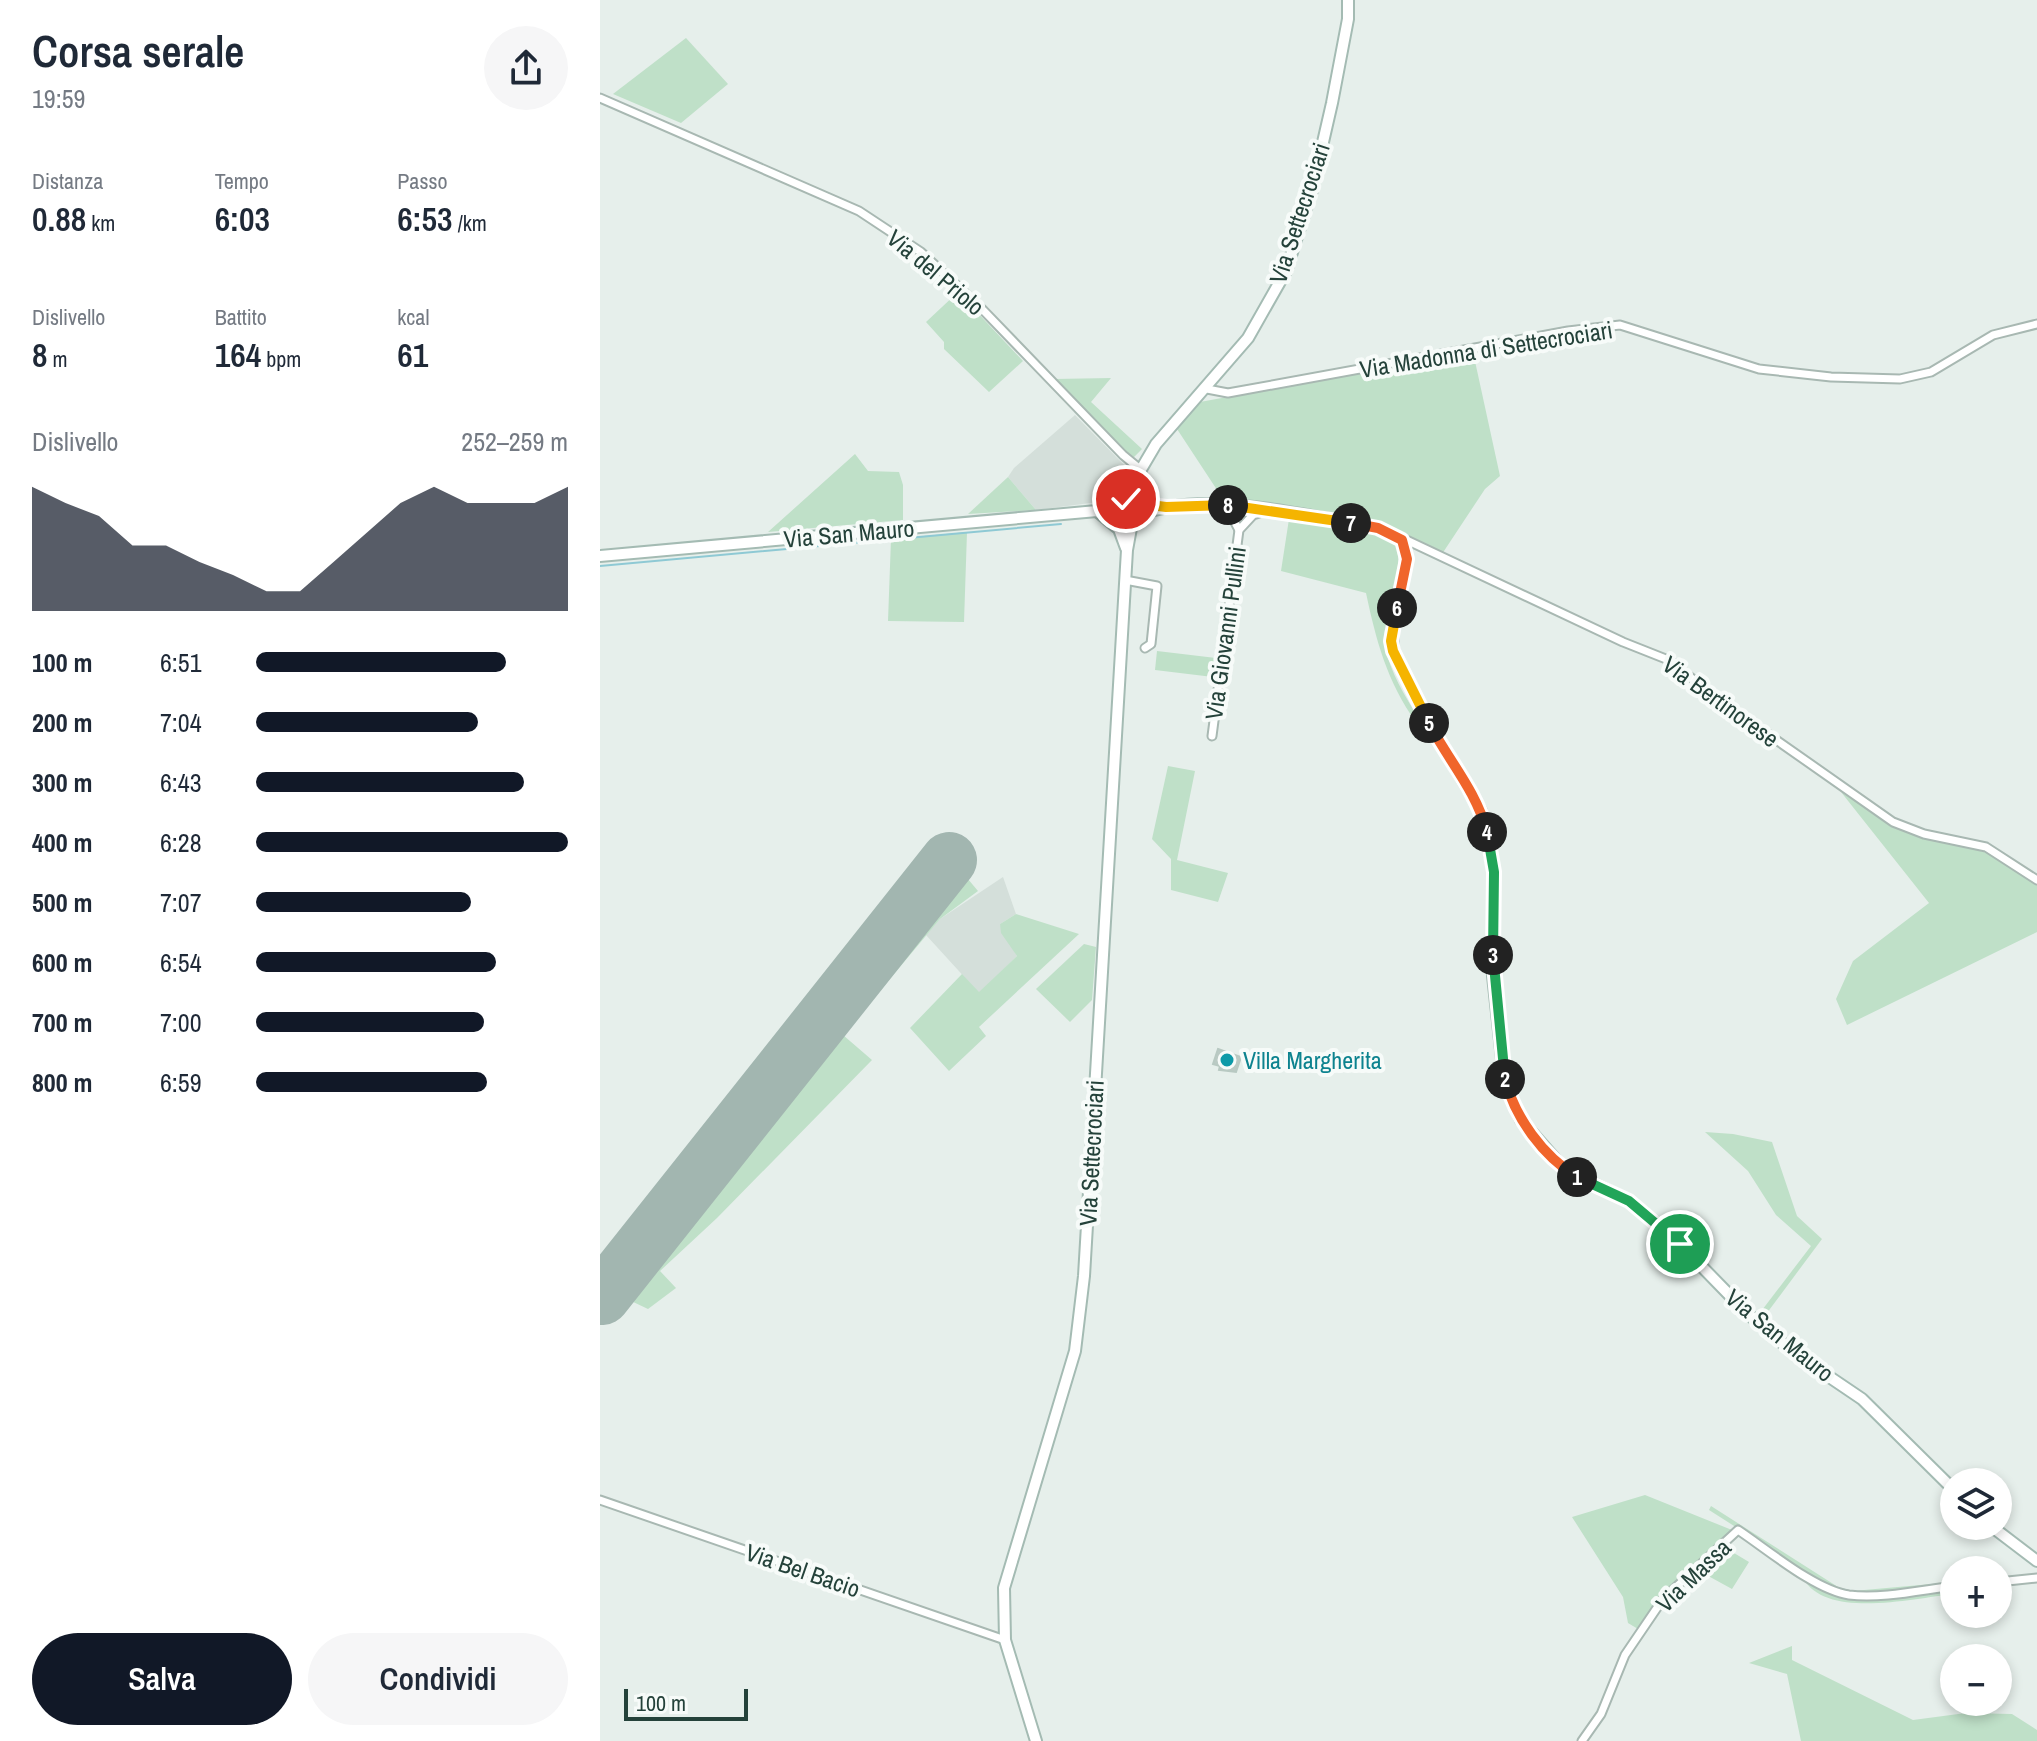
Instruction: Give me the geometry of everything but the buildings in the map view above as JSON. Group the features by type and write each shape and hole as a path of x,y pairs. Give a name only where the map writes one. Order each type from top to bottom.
{"main road":[{"name":"Via Settecrociari","path":"1036,1741 1005,1640 1004,1588 1075,1351 1084,1276 1127,509 1138,473 1156,444 1207,389 1248,338 1286,271 1312,190 1332,103 1348,19 1348,0"},
{"name":"Via San Mauro","path":"600,556 1097,511 1219,504 1359,524 1394,534 1402,540 1407,559 1392,630 1393,651 1433,730 1471,791 1487,833 1494,872 1493,976 1503,1068 1521,1120 1564,1169 1629,1201 1669,1233 1747,1313 1794,1353 1862,1399 1940,1476"},
{"path":"1097,511 1119,529 1127,550"},
{"path":"2009,1540 2037,1561"}],"street":[{"name":"Via del Priolo","path":"600,98 859,211 921,252 983,310 1138,473"},
{"name":"Via Madonna di Settecrociari","path":"1207,389 1228,393 1568,331 1620,325 1759,369 1831,377 1900,379 1931,372 1993,335 2037,324"},
{"name":"Via Giovanni Pullini","path":"1219,504 1240,525"},
{"name":"Via Giovanni Pullini","path":"1212,736 1242,507"},
{"name":"Via Giovanni Pullini","path":"1240,525 1253,515 1267,511"},
{"name":"Via Bertinorese","path":"1394,534 1623,642 1671,661 1708,692 1893,822 1924,834 1986,847 2037,880"},
{"path":"1125,580 1157,586 1151,644 1145,648"},
{"name":"Via Bel Bacio","path":"600,1500 1005,1640"},
{"name":"Via Massa","path":"1582,1741 1601,1714 1625,1655 1663,1599 1738,1530 1825,1587 1842,1593 1863,1595 1940,1587"},
{"path":"2012,1581 2037,1578"}],"shaded area":[{"path":"1075,415 1131,472 1117,491 1098,502 1036,510 1008,477 1014,468"},
{"path":"1003,877 1016,914 1000,924 1017,956 979,993 926,935 940,919"}],"green space":[{"path":"686,38 728,84 681,123 613,94"},
{"path":"958,292 1023,361 989,392 944,349 944,342 926,322"},
{"path":"1473,352 1500,476 1485,489 1442,554 1390,528 1351,518 1223,499 1177,429 1200,402"},
{"path":"1111,378 1091,402 1142,449 1132,459 1054,379"},
{"path":"855,454 868,471 899,472 903,485 903,520 768,532"},
{"path":"1008,477 1036,510 968,514"},
{"path":"1289,519 1358,527 1391,538 1397,548 1398,560 1385,646 1394,674 1419,719 1416,722 1397,692 1384,660 1366,593 1281,571"},
{"path":"967,532 964,622 888,621 891,539"},
{"path":"1157,651 1216,658 1213,677 1155,670"},
{"path":"1168,766 1195,771 1177,860 1228,873 1218,902 1171,890 1171,859 1152,839"},
{"path":"1841,792 1893,826 2005,858 2037,882 2037,932 1847,1025 1836,999 1853,961 1929,903"},
{"path":"957,866 978,891 940,919 843,1035 872,1060 717,1218 660,1271 676,1288 648,1309 629,1300 620,1306 609,1302 695,1199"},
{"path":"1016,914 1079,934 979,1027 986,1036 949,1071 910,1028 962,974 979,992 1017,956 1001,933 1000,924"},
{"path":"1084,944 1096,947 1092,1000 1070,1022 1036,989"},
{"path":"1705,1132 1772,1142 1797,1216 1822,1239 1761,1321 1756,1318 1811,1246 1776,1215 1748,1171"},
{"path":"1645,1495 1732,1530 1659,1602 1638,1629 1628,1623 1623,1597 1572,1517"},
{"path":"1711,1506 1838,1587 1853,1591 1940,1583 1940,1596 1872,1603 1831,1599 1814,1591 1803,1578 1838,1596 1855,1598 1924,1588 1851,1593 1833,1589 1709,1510"},
{"path":"1724,1547 1749,1562 1732,1589 1701,1572 1665,1601 1711,1559 1714,1562"},
{"path":"1792,1646 1792,1660 1913,1720 2012,1714 2037,1730 2037,1741 1801,1741 1787,1674 1749,1663"}],"waterway":[{"path":"600,566 1061,524"}],"runway":[{"path":"602,1297 949,860"}],"place":[{"name":"Villa Margherita","path":"1227,1060"}],"route":[{"path":"1126,499 1166,507 1219,504 1359,524 1378,528 1402,540 1407,559 1406,572 1391,641 1398,666 1471,791 1487,833 1494,872 1493,976 1506,1084 1521,1120 1564,1169 1629,1201 1680,1244"}]}
